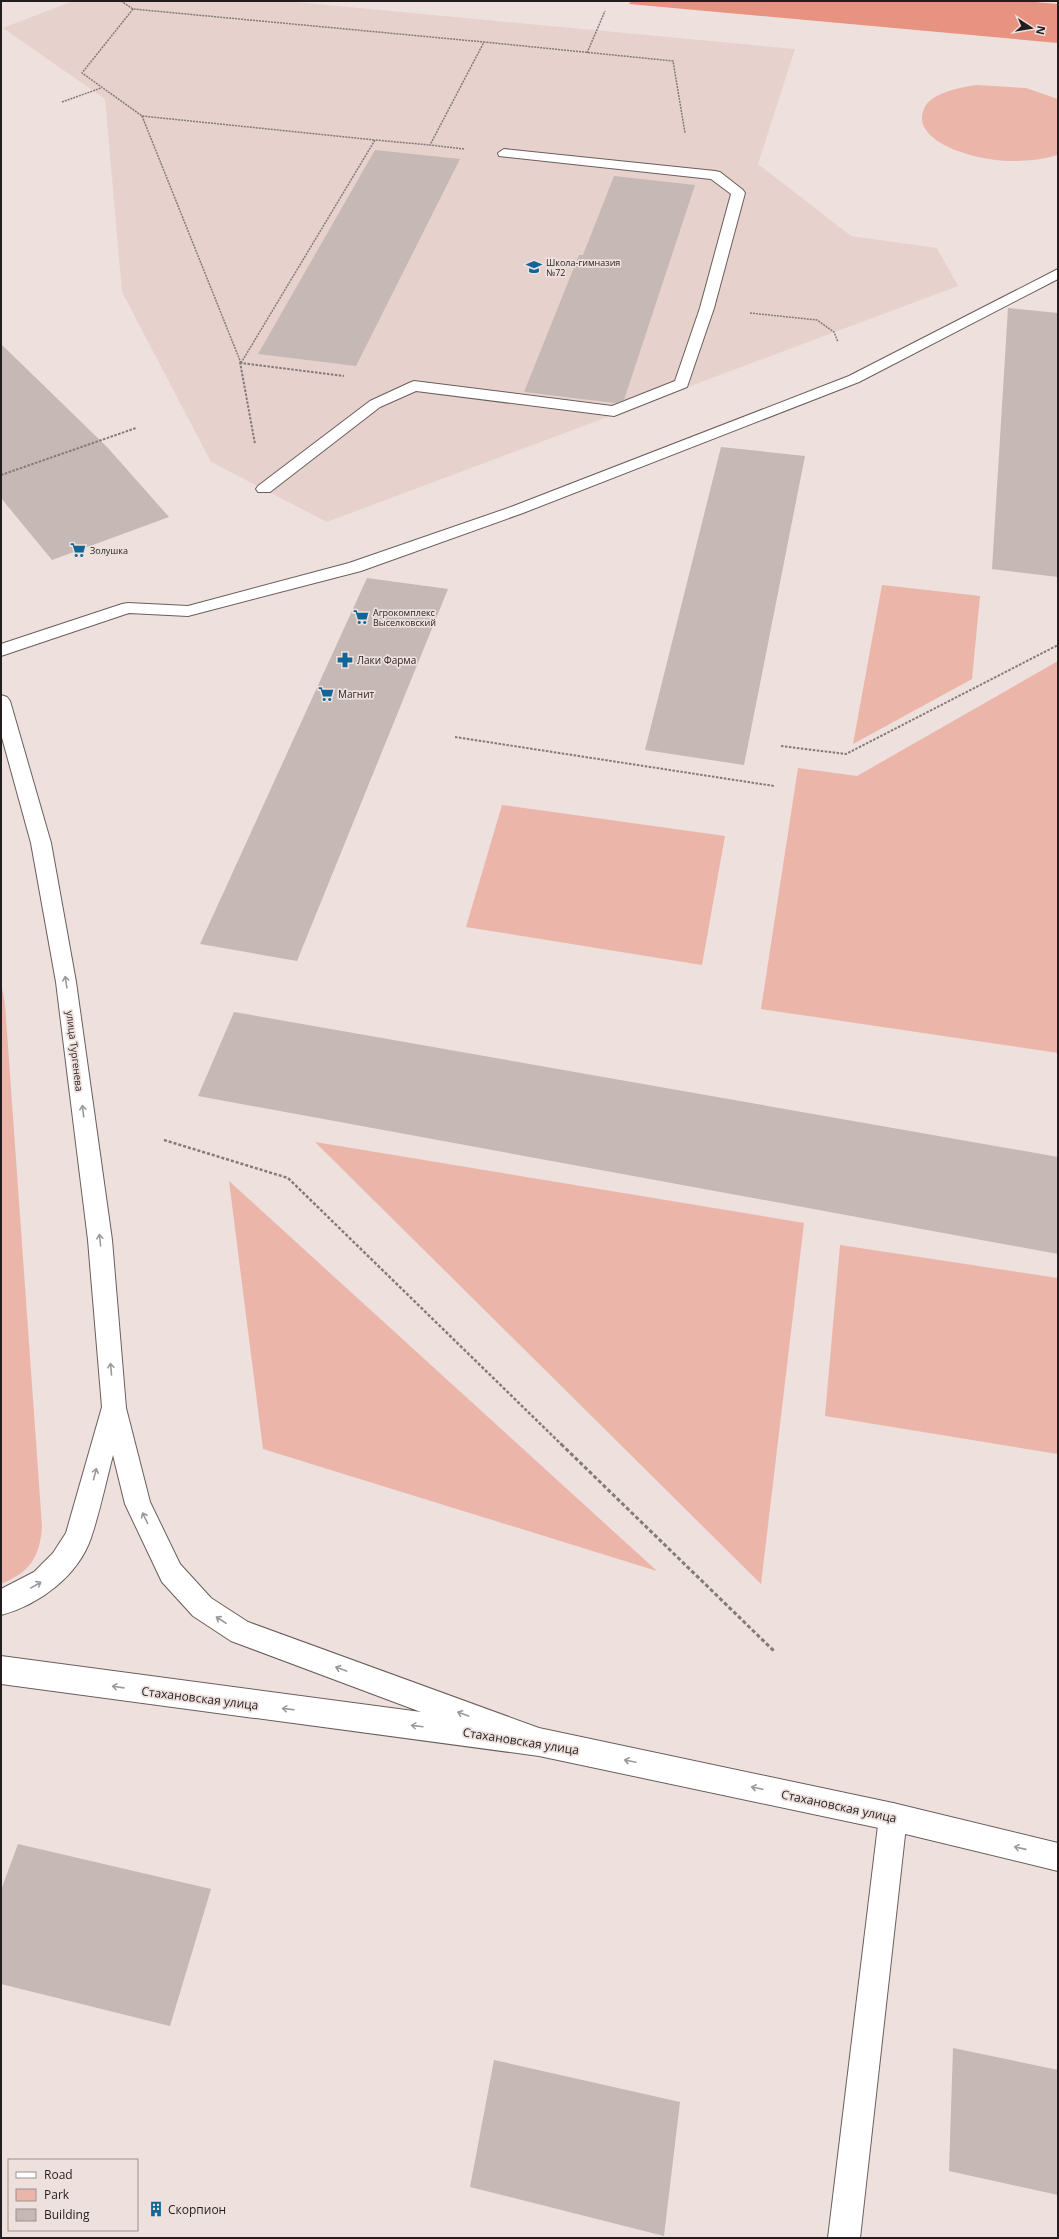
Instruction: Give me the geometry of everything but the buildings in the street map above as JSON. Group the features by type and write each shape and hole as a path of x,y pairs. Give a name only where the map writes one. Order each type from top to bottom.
{"main road":[{"path":"264,489 375,404 414,386 614,411 682,384 707,308 738,193 714,175 504,153"},
{"path":"1,650 128,608 188,611 355,567 517,510 854,378 1058,273"},
{"name":"улица Тургенева","path":"1,701 41,843 66,982 100,1240 114,1408"},
{"path":"1,1602 12,1599 43,1581 62,1562 78,1538 114,1408"},
{"path":"114,1408 138,1504 171,1573 202,1607 240,1632 539,1742"},
{"name":"Стахановская улица","path":"1,1670 539,1742 892,1818 1058,1857"},
{"path":"844,2238 892,1818"}],"path":[{"path":"121,1 133,8 673,61 692,173"},
{"path":"133,8 82,73 142,116 504,153"},
{"path":"587,53 605,11"},
{"path":"430,145 484,42"},
{"path":"62,102 102,88"},
{"path":"142,116 241,363 264,489"},
{"path":"241,363 374,140"},
{"path":"707,308 817,320 834,332 854,378"},
{"path":"241,363 356,377 375,404"},
{"path":"1,475 136,428"},
{"path":"781,746 846,754 1058,645"},
{"path":"455,737 774,786"},
{"path":"164,1140 288,1178 775,1652"}],"shaded area":[{"name":"Школа-гимназия №72","path":"73,1 285,1 795,49 758,164 851,236 937,248 958,286 327,522 211,462 122,292 105,99 3,28"},
{"path":"631,1 1024,1 1058,4 1058,43 629,4"}],"green space":[{"path":"977,85 1026,88 1058,99 1058,155 1022,161 997,160 973,156 954,149 939,142 932,136 923,124 922,117 924,109 928,103 936,96 948,91"},
{"path":"882,585 980,596 972,679 853,744"},
{"path":"1058,661 1058,1053 761,1009 798,768 857,776"},
{"path":"502,805 725,836 702,965 466,927"},
{"path":"1,981 5,1004 42,1526 39,1546 32,1562 19,1574 1,1584"},
{"path":"315,1142 804,1223 761,1584"},
{"path":"229,1181 657,1571 263,1449"},
{"path":"840,1245 1058,1278 1058,1454 825,1416"}],"place":[{"name":"Школа-гимназия №72","path":"534,267"},
{"name":"Золушка","path":"78,550"},
{"name":"Агрокомплекс Выселковский","path":"361,617"},
{"name":"Лаки Фарма","path":"345,660"},
{"name":"Магнит","path":"326,694"},
{"name":"Скорпион","path":"156,2209"}]}
